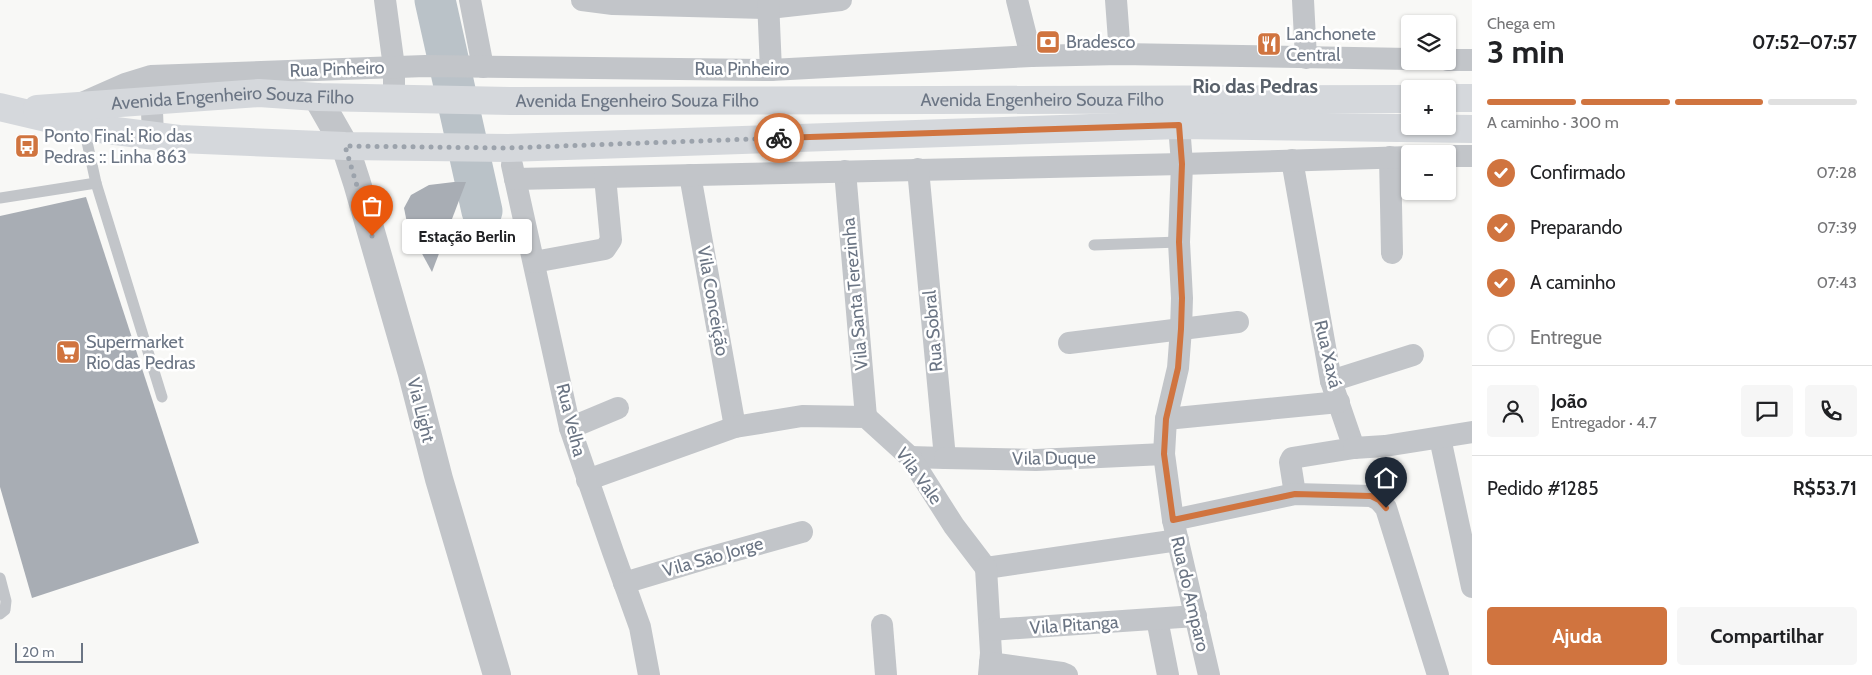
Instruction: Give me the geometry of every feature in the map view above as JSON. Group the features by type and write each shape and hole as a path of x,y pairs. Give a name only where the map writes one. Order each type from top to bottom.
{"main road":[{"name":"Avenida Engenheiro Souza Filho","path":"81,116 151,89 317,97 511,100 1401,99"},
{"path":"1456,98 1472,98"},
{"name":"Avenida Engenheiro Souza Filho","path":"8,109 81,116 153,137 345,146 409,146 515,162 1179,125 1472,130"}],"street":[{"path":"385,0 398,99"},
{"path":"470,0 473,67"},
{"path":"582,0 768,4 841,0"},
{"path":"1017,0 1031,56"},
{"path":"1116,0 1120,54"},
{"path":"1303,0 1306,58"},
{"path":"768,4 771,70"},
{"name":"Rua Pinheiro","path":"151,89 394,67 425,66 771,70 1031,56 1120,54 1401,59"},
{"path":"1456,60 1472,60"},
{"path":"151,89 153,137"},
{"name":"Via Light","path":"317,97 345,146 412,374 438,479 496,675"},
{"name":"Rua do Amparo","path":"1179,125 1182,164 1179,242 1182,298 1181,329 1178,368 1166,419 1164,454 1176,530 1209,675"},
{"path":"1456,156 1472,156"},
{"path":"515,162 605,177 1182,164 1400,157 1392,253"},
{"name":"Rua Xaxá","path":"1292,160 1331,381 1354,448"},
{"name":"Rua Velha","path":"515,162 534,262 570,428 640,626 649,675"},
{"name":"Rua Sobral","path":"918,169 945,458"},
{"name":"Vila Santa Terezinha","path":"845,171 866,417"},
{"name":"Vila Conceição","path":"690,175 735,427"},
{"path":"534,262 605,249 610,244 605,177"},
{"path":"1069,343 1238,322"},
{"path":"1331,381 1413,355"},
{"path":"1166,419 1339,402"},
{"path":"570,428 618,408"},
{"path":"587,480 735,427 802,416 866,417"},
{"name":"Vila Vale","path":"866,417 910,457 954,526 986,568"},
{"path":"1295,494 1290,462 1292,458 1472,432"},
{"path":"1440,438 1472,587"},
{"name":"Vila Duque","path":"945,458 1036,460 1164,454"},
{"path":"910,457 945,458"},
{"path":"1067,675 1062,673 990,669 990,630 986,568 1176,530 1295,494 1371,496 1379,500 1386,508 1438,675"},
{"name":"Vila São Jorge","path":"624,583 802,532"},
{"name":"Vila Pitanga","path":"990,630 1196,616"},
{"path":"1158,619 1168,675"},
{"path":"882,625 886,675"}],"lane":[{"path":"81,116 96,183 162,397"},
{"path":"0,198 96,183"},
{"path":"1094,245 1179,242"},
{"path":"0,578 6,601 5,610 3,614 0,614"}],"building":[{"path":"466,182 432,272 408,228 404,208 411,195 429,185"},
{"name":"Supermarket Rio das Pedras","path":"86,197 199,543 32,598 0,487 0,216"}],"waterway":[{"path":"435,0 482,211"}],"way so far":[{"path":"372,236 345,146 387,145 508,148 779,138"}],"place":[{"name":"Bradesco","path":"1048,42"},
{"name":"Lanchonete Central","path":"1269,44"},
{"name":"Ponto Final: Rio das Pedras :: Linha 863","path":"27,146"},
{"name":"Estação Berlin","path":"372,236"},
{"name":"Supermarket Rio das Pedras","path":"68,352"}],"district":[{"name":"Rio das Pedras","path":"1255,86"}],"route":[{"path":"779,138 1179,125 1182,164 1179,242 1182,298 1181,329 1178,368 1166,419 1164,454 1173,520 1295,494 1371,496 1379,500 1386,508"}]}
